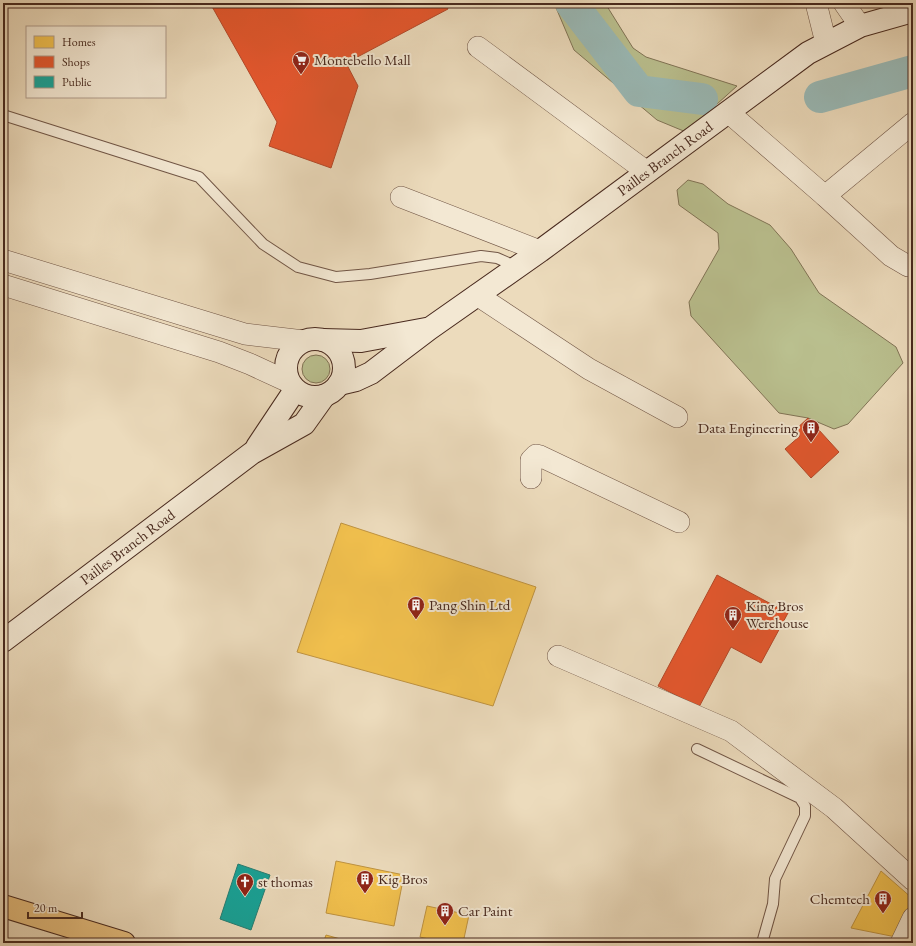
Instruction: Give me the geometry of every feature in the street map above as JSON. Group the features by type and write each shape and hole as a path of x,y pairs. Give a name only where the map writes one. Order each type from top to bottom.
{"highway":[{"path":"3,896 13,909 124,943"}],"main road":[{"name":"Pailles Branch Road","path":"3,641 252,453 304,424 331,390 371,373 476,295 518,268 808,53 860,26 913,11"},
{"name":"Pailles Branch Road","path":"313,341 362,341 429,329"},
{"path":"313,341 332,345 339,353 343,364 343,374 331,390 314,397 304,395 292,386 286,373 286,363 296,346 313,341"},
{"path":"304,424 371,373"},
{"name":"Pailles Branch Road","path":"252,453 292,386"}],"street":[{"path":"816,3 826,43"},
{"path":"844,3 860,26"},
{"path":"478,47 647,172"},
{"path":"728,112 825,196 891,256 908,266 913,265"},
{"path":"825,196 913,123"},
{"path":"401,197 540,251"},
{"path":"3,260 245,334 313,341"},
{"path":"3,285 219,352 250,364 292,386"},
{"path":"476,295 589,369 678,417"},
{"path":"531,478 531,460 536,455 540,456 679,522"},
{"path":"558,656 731,731 834,808 913,880"},
{"path":"901,943 913,918"}],"lane":[{"path":"3,115 199,177 263,244 298,267 336,277 370,274 481,256 497,258 518,268"},
{"path":"697,749 800,798 804,806 805,816 775,879 772,904 762,943"}],"green space":[{"path":"554,3 605,3 633,48 646,57 737,86 686,132 657,120 574,50"},
{"path":"688,180 703,184 728,204 770,225 791,249 819,293 896,347 903,363 848,424 834,429 808,418 779,413 691,316 689,302 719,249 718,233 679,205 677,190"},
{"path":"316,355 326,359 330,369 326,379 316,383 306,379 302,369 306,359"}],"building: Homes":[{"name":"Pang Shin Ltd","path":"341,523 536,587 493,706 297,652"},
{"name":"Kig Bros","path":"336,861 404,875 394,926 326,913"},
{"name":"Chemtech","path":"881,871 913,899 896,937 851,928"},
{"name":"Car Paint","path":"427,906 469,915 463,943 445,943 420,937"},
{"path":"326,935 355,943 323,943"}],"building: Shops":[{"name":"Montebello Mall","path":"210,3 445,3 448,9 346,63 358,86 331,168 269,146 277,122"},
{"name":"Data Engineering","path":"808,418 839,452 811,478 785,449 800,436 795,430"},
{"name":"King Bros Werehouse","path":"717,575 788,613 761,663 731,647 699,707 658,686"}],"building: Public":[{"name":"st thomas","path":"238,864 270,875 251,930 220,919"}],"waterway":[{"path":"571,3 639,91 702,99"},
{"path":"820,97 913,71"}],"place":[{"name":"Montebello Mall","path":"301,75"},
{"name":"Data Engineering","path":"811,443"},
{"name":"Pang Shin Ltd","path":"416,620"},
{"name":"King Bros Werehouse","path":"733,630"},
{"name":"Kig Bros","path":"365,894"},
{"name":"st thomas","path":"245,897"},
{"name":"Chemtech","path":"883,914"},
{"name":"Car Paint","path":"445,926"}]}
